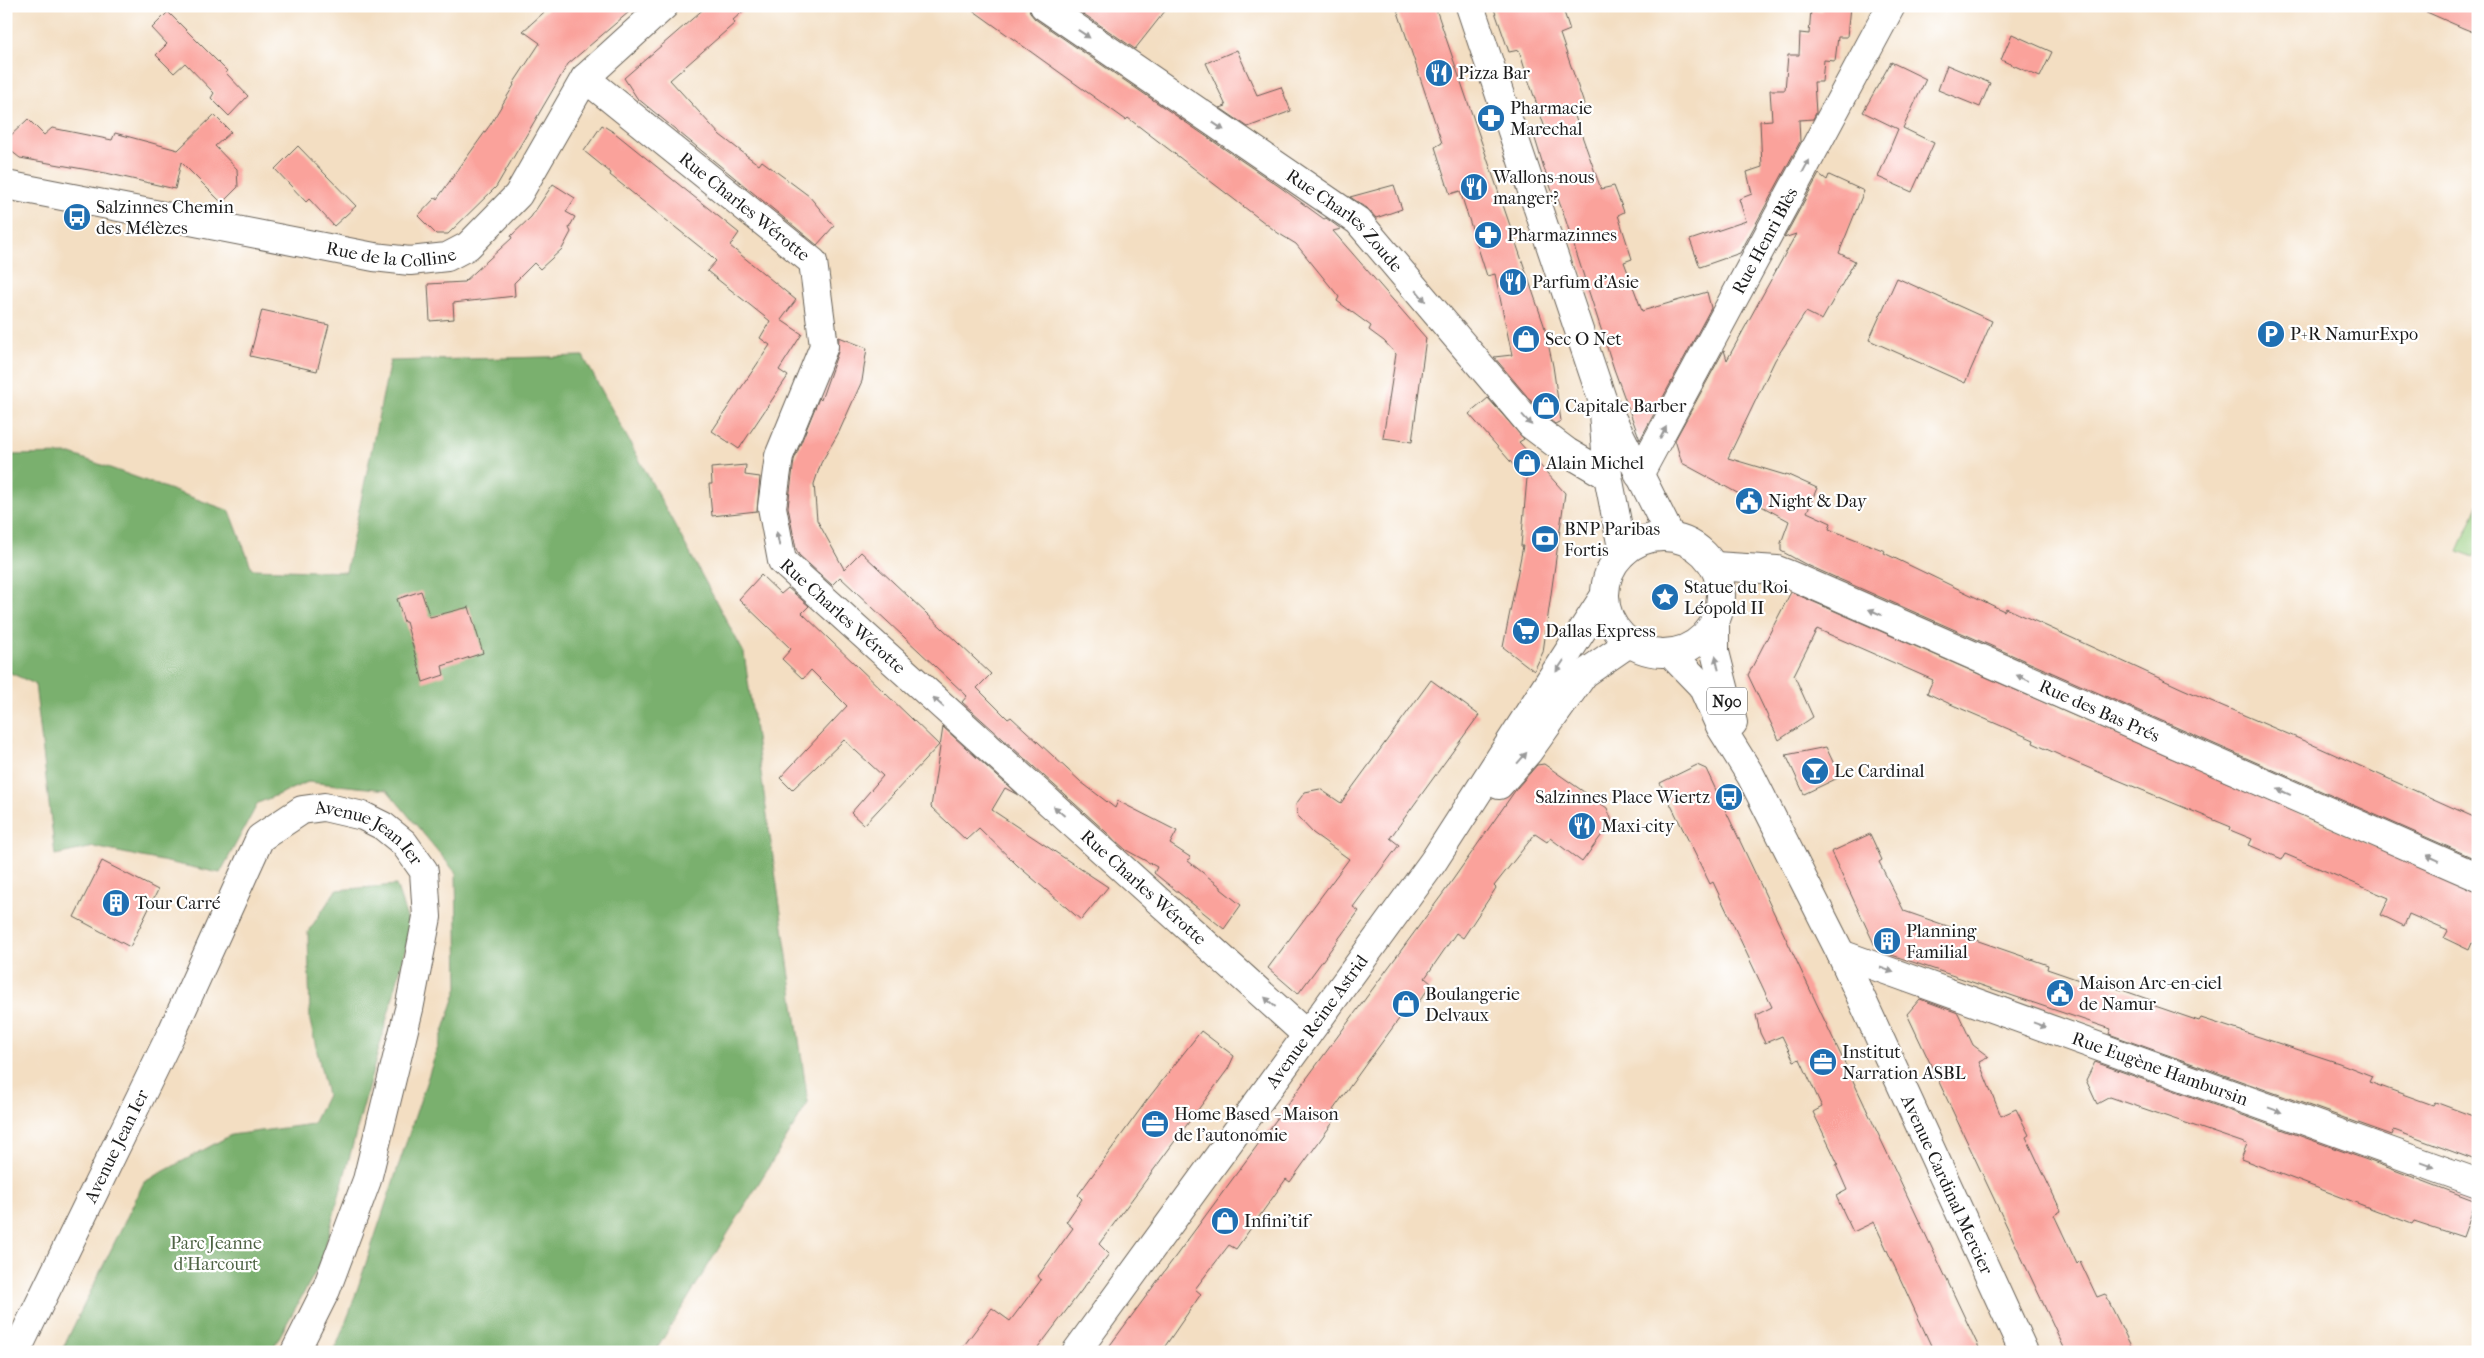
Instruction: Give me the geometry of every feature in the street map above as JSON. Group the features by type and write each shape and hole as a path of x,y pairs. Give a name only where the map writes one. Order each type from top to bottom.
{"street":[{"name":"Rue de la Colline","path":"6,185 374,257 410,261 447,257 468,246 518,195 585,78 664,6"},
{"name":"Rue Charles Zoude","path":"1044,6 1358,221 1531,425 1567,452 1608,476"},
{"path":"1470,6 1602,398 1671,537"},
{"name":"Rue Henri Blès","path":"1639,475 1891,6"},
{"name":"Rue Charles Wérotte","path":"585,78 813,262 824,346 779,456 772,507 782,561 1307,1035"},
{"path":"1602,398 1608,476 1623,553"},
{"name":"N90","path":"1670,654 1650,652 1629,643 1615,628 1607,610 1605,595 1607,578 1623,553 1645,539 1671,537 1696,546 1715,566 1722,589 1715,624"},
{"name":"Rue des Bas Prés","path":"1715,566 1776,570 1790,575 2478,877"},
{"name":"Avenue Reine Astrid","path":"1076,1352 1433,862 1605,595"},
{"path":"1670,654 1697,643 1715,624"},
{"name":"Avenue Cardinal Mercier","path":"1715,624 1715,652 1751,776"},
{"name":"Avenue Reine Astrid","path":"1433,862 1528,752 1584,674 1629,643"},
{"name":"Avenue Cardinal Mercier","path":"1670,654 1702,686 1720,726 1751,776 1841,954 2024,1352"},
{"name":"Avenue Jean Ier","path":"16,1352 172,1032 260,838 302,810 324,807 363,816 383,826 404,843 424,871 427,917 409,1009 367,1180 326,1290 295,1352"},
{"name":"Rue Eugène Hambursin","path":"1841,954 2478,1183"}],"green space":[{"path":"583,356 744,653 808,1103 655,1352 334,1352 350,1311 458,987 456,873 387,790 308,782 258,803 220,873 94,847 55,855 35,684 6,671 6,455 71,454 230,511 252,569 346,572 390,361"},
{"path":"2478,505 2478,548 2474,557 2458,551"},
{"name":"Parc Jeanne d'Harcourt","path":"396,885 411,930 321,1262 271,1352 61,1352 144,1182 231,1135 313,1124 327,1095 310,1021 308,932 336,890"}],"building":[{"path":"551,6 636,6 568,64 496,187 448,234 436,234 418,216 435,198 437,199 490,125 513,84 540,43 523,31"},
{"path":"707,6 749,6 733,20 735,23 670,80 720,135 759,165 762,161 809,196 834,226 817,245 637,98 624,78"},
{"path":"967,6 1029,6 1030,13 1035,19 1341,229 1333,231 1426,338 1412,442 1383,438 1396,354 1384,341 1369,330 1371,326 1337,301 1339,297 1296,244 1278,233 1128,118 1126,120"},
{"path":"1072,6 1169,6 1135,49"},
{"path":"1396,6 1435,6 1544,325 1553,366 1561,421 1555,424 1542,414 1494,357 1512,355 1495,274 1487,276 1460,191 1450,194 1435,147 1442,143"},
{"path":"1493,6 1562,6 1570,30 1560,34 1584,104 1572,108 1601,189 1614,186 1624,212 1618,215 1632,259 1624,262 1642,311 1707,292 1711,308 1640,440 1614,369 1563,212 1556,194 1553,194 1544,168 1533,132 1545,128 1519,50 1509,52"},
{"path":"1822,6 1850,6 1847,37 1838,37 1835,61 1824,60 1822,82 1814,82 1816,113 1813,119 1799,120 1800,142 1740,253 1700,267 1690,240 1746,221 1739,199 1752,194 1747,172 1762,167 1760,121 1772,120 1770,90 1785,90 1788,55 1799,55 1800,33 1809,34 1811,10 1822,11"},
{"path":"2413,6 2478,6 2478,34 2463,28"},
{"path":"168,12 227,71 226,73 248,96 229,116 211,98 214,93 185,63 174,73 156,55 167,44 152,28"},
{"path":"2012,34 2052,52 2040,77 2001,60"},
{"path":"1237,50 1257,95 1281,87 1291,111 1248,127 1220,108 1226,106 1206,63"},
{"path":"1891,62 1926,79 1903,128 1934,143 1912,192 1878,177 1898,129 1863,112"},
{"path":"1947,65 1990,83 1980,107 1938,90"},
{"path":"214,115 231,132 215,146 237,169 238,187 222,203 181,162 175,189 106,173 20,158 6,147 6,140 28,119 44,135 52,128 112,140 115,133 178,150"},
{"path":"602,125 615,133 739,233 730,246 796,300 781,320 802,334 779,370 788,376 739,449 712,431 770,345 760,338 770,321 707,271 716,261 710,255 610,175 611,173 584,151"},
{"path":"298,146 356,206 334,226 309,199 306,202 275,169"},
{"path":"1819,174 1827,180 1829,175 1864,191 1839,253 1855,261 1822,320 1806,312 1775,360 1728,458 1786,474 1817,488 1807,512 1831,523 1829,529 1885,551 1884,553 2004,611 2006,608 2183,689 2478,819 2478,860 1805,564 1781,551 1781,543 1789,521 1682,463 1675,440 1724,350 1727,360 1796,234 1784,238"},
{"path":"553,184 575,198 566,212 575,217 569,228 571,232 562,249 540,269 534,263 514,283 515,296 453,303 454,319 430,321 428,284 464,282 512,238 511,236 531,217"},
{"path":"1394,185 1402,209 1376,218 1367,208 1350,197"},
{"path":"1897,278 1992,321 1965,383 1869,340"},
{"path":"262,310 329,325 317,371 250,356"},
{"path":"839,337 867,348 862,381 839,432 821,463 814,484 817,520 844,569 861,552 991,674 977,688 1008,719 1011,717 1081,782 1115,808 1118,801 1177,831 1170,844 1190,857 1188,861 1241,905 1224,929 1154,873 1157,867 1126,850 962,702 967,696 840,577 832,585 799,555 796,549 788,507 794,460 819,398 821,400 838,352"},
{"path":"1488,398 1524,439 1519,442 1565,493 1543,652 1534,671 1503,647 1523,546 1521,546 1527,478 1523,476 1469,414"},
{"path":"746,465 745,475 760,477 757,511 712,516 709,484 712,484 711,468"},
{"path":"761,575 781,594 788,588 809,606 802,613 939,745 864,825 851,813 883,776 844,740 792,790 780,778 847,706 811,670 803,679 782,659 791,649 739,599"},
{"path":"421,591 430,617 469,607 483,653 442,666 444,675 423,682 406,622 404,622 397,599"},
{"path":"1791,592 2478,892 2478,946 2472,943 2469,950 2444,938 2448,931 2409,914 2404,926 2381,915 2389,898 2285,854 2282,859 2249,845 2252,839 2230,830 2231,827 2077,763 2033,743 2034,740 1927,693 1933,680 1817,629 1794,675 1813,717 1779,740 1748,675"},
{"path":"1431,680 1479,715 1390,838 1399,845 1353,907 1359,911 1298,994 1268,968 1349,859 1313,833 1298,817 1296,804 1305,792 1320,789 1341,803"},
{"path":"943,727 1018,795 1005,788 992,810 1108,887 1081,920 1017,865 979,828 966,840 931,807"},
{"path":"1826,747 1840,777 1804,794 1786,755"},
{"path":"1544,764 1607,808 1612,821 1582,862 1550,838 1547,842 1535,834 1494,886 1496,888 1463,938 1456,933 1425,978 1432,984 1415,1007 1410,1004 1333,1110 1339,1114 1290,1182 1286,1179 1236,1249 1229,1245 1195,1289 1201,1294 1161,1352 1105,1352 1447,888 1517,788 1537,765"},
{"path":"1697,765 1706,769 1981,1352 1934,1352 1874,1222 1853,1232 1836,1196 1847,1190 1836,1165 1838,1164 1813,1112 1822,1107 1800,1059 1794,1061 1782,1036 1765,1043 1760,1033 1756,1015 1772,1007 1713,882 1710,884 1660,783"},
{"path":"1870,834 1882,860 1879,862 1904,911 1959,930 1958,934 2048,965 2047,969 2085,982 2087,978 2156,1002 2155,1006 2199,1021 2201,1018 2339,1063 2372,1076 2369,1082 2433,1105 2435,1102 2478,1118 2478,1161 2394,1130 2392,1135 2109,1034 2111,1029 1877,950 1831,852"},
{"name":"Tour Carré","path":"102,861 158,890 130,947 74,917"},
{"path":"1920,999 1958,1013 1973,1045 1989,1057 1979,1062 2001,1116 2016,1109 2029,1135 2026,1137 2061,1211 2054,1215 2077,1264 2080,1261 2097,1297 2105,1294 2134,1352 2066,1352 1907,1014"},
{"path":"1201,1031 1234,1056 1228,1069 1099,1244 1109,1254 1035,1352 959,1352 992,1308 1010,1321 1041,1280 1038,1276 1073,1228 1066,1222 1082,1199 1078,1195 1147,1100"},
{"path":"2095,1062 2476,1201 2463,1237 2414,1221 2412,1224 2241,1159 2247,1144 2110,1097 2097,1104 2086,1080"}],"place":[{"name":"Pizza Bar","path":"1439,73"},
{"name":"Pharmacie Marechal","path":"1491,118"},
{"name":"Wallons-nous manger?","path":"1474,187"},
{"name":"Salzinnes Chemin des Mélèzes","path":"77,217"},
{"name":"Pharmazinnes","path":"1488,235"},
{"name":"Parfum d'Asie","path":"1513,282"},
{"name":"P+R NamurExpo","path":"2271,334"},
{"name":"Sec O Net","path":"1526,339"},
{"name":"Capitale Barber","path":"1546,406"},
{"name":"Alain Michel","path":"1527,463"},
{"name":"Night & Day","path":"1749,501"},
{"name":"BNP Paribas Fortis","path":"1545,539"},
{"name":"Statue du Roi Léopold II","path":"1665,597"},
{"name":"Dallas Express","path":"1526,631"},
{"name":"Le Cardinal","path":"1815,771"},
{"name":"Salzinnes Place Wiertz","path":"1729,797"},
{"name":"Maxi-city","path":"1582,826"},
{"name":"Tour Carré","path":"116,903"},
{"name":"Planning Familial","path":"1887,941"},
{"name":"Maison Arc-en-ciel de Namur","path":"2060,993"},
{"name":"Boulangerie Delvaux","path":"1406,1004"},
{"name":"Institut Narration ASBL","path":"1823,1062"},
{"name":"Home Based - Maison de l’autonomie","path":"1155,1124"},
{"name":"Infini'tif","path":"1225,1221"}]}
